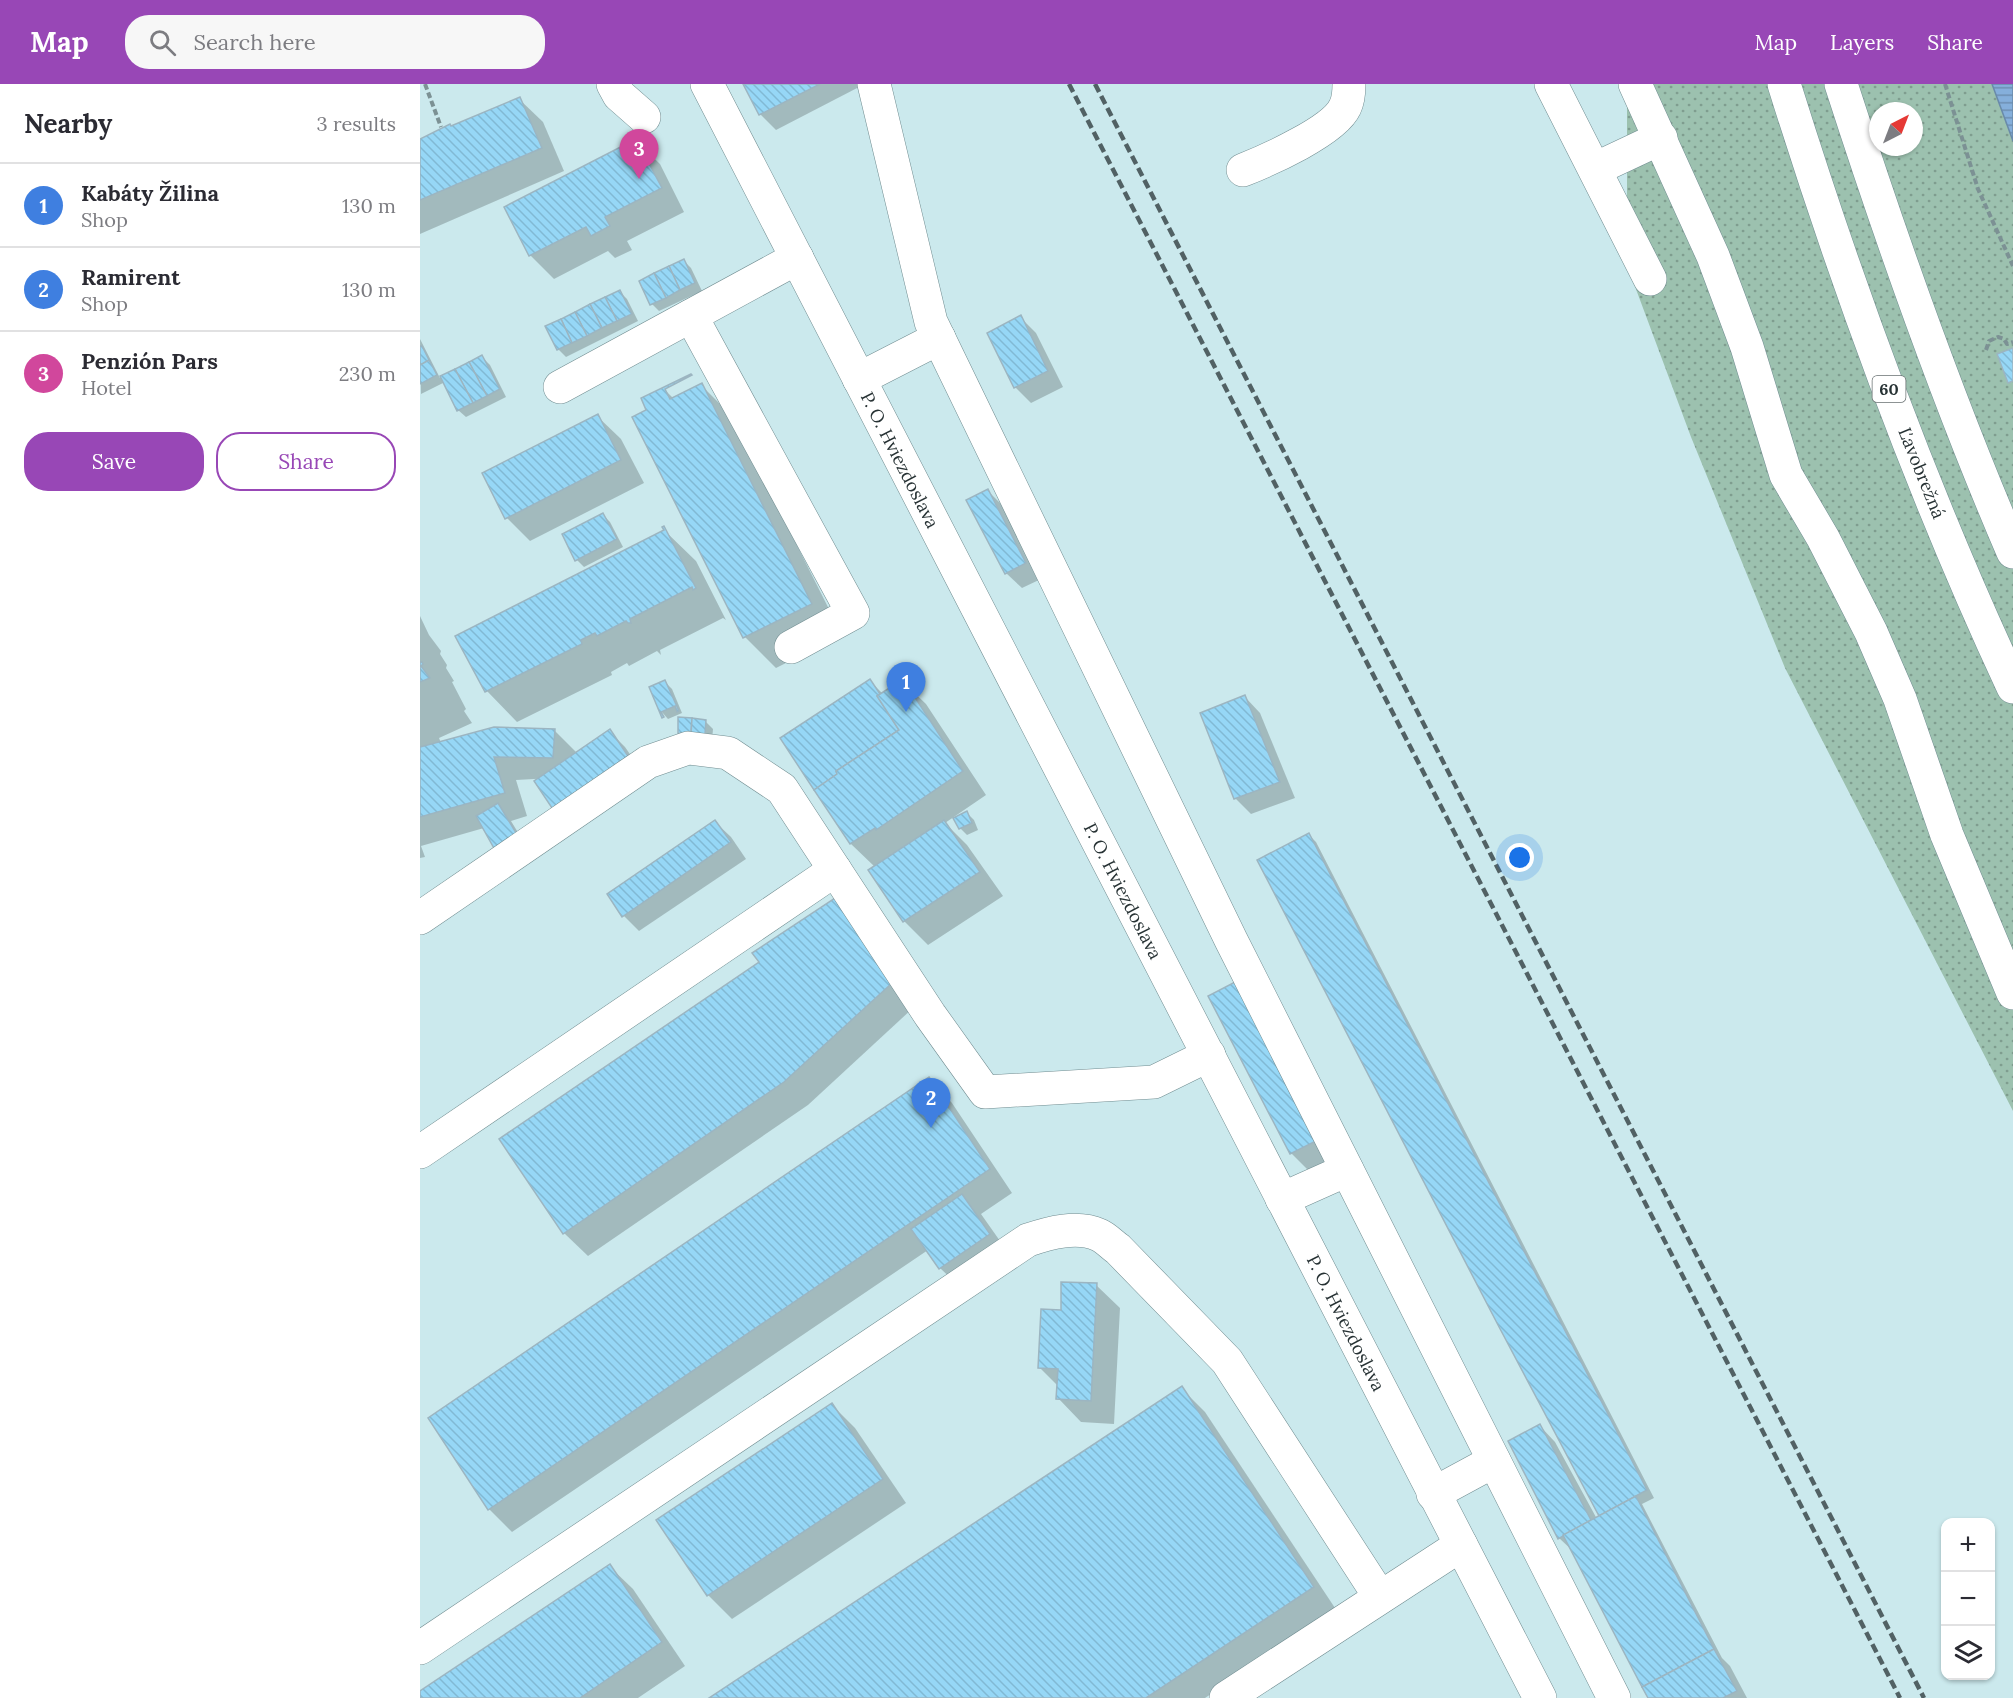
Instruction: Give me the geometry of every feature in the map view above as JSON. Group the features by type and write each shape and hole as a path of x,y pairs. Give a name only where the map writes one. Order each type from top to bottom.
{"street":[{"path":"613,84 619,94 644,117"},
{"name":"P. O. Hviezdoslava","path":"707,84 1540,1698"},
{"path":"874,84 931,322 1231,940 1614,1698"},
{"path":"1243,170 1261,163 1328,126 1346,107 1349,84"},
{"path":"1551,84 1650,279"},
{"path":"1635,84 1713,256 1747,347 1786,475 1823,538 1871,632 1900,699 1947,835 2013,993"},
{"name":"Ľavobrežná","path":"1784,84 1823,209 1878,361 1938,512 2013,687"},
{"path":"1841,84 1928,341 2013,552"},
{"path":"1595,170 1661,138"},
{"path":"560,387 796,258"},
{"path":"691,316 853,613 791,647"},
{"path":"859,379 939,338"},
{"path":"420,918 648,762 688,748 728,753 782,789 930,1015 985,1092 1154,1082 1209,1055"},
{"path":"420,1152 835,870"},
{"path":"1282,1199 1347,1170"},
{"path":"420,1648 1028,1240 1051,1233 1075,1230 1099,1235 1118,1249 1227,1361 1380,1597"},
{"path":"1434,1494 1494,1461"},
{"path":"1226,1698 1461,1545"}],"path":[{"path":"425,84 441,127"},
{"path":"1945,84 1978,189 2013,266"},
{"path":"1986,350 1989,341 1998,337 2004,339 2007,344 2013,342"}],"green space":[{"path":"1627,84 1992,84 2013,141 2013,1111 1785,668 1691,437 1627,265"}],"water":[{"path":"1992,84 2013,84 2013,141"}],"building":[{"path":"743,84 820,84 759,115"},
{"path":"520,97 542,148 420,200 420,139 450,124 451,126"},
{"path":"636,139 662,188 605,217 610,226 591,236 586,227 529,256 504,207"},
{"path":"684,259 695,283 680,290 669,266"},
{"path":"669,266 680,290 666,298 654,273"},
{"path":"654,273 666,298 650,305 639,281"},
{"path":"620,290 632,314 617,321 605,297"},
{"path":"605,297 617,321 602,328 590,304"},
{"path":"590,304 602,328 587,336 575,312"},
{"path":"575,312 587,336 572,343 561,319"},
{"path":"1021,315 1048,371 1014,388 987,333"},
{"path":"561,319 572,343 557,350 545,326"},
{"path":"420,346 429,360 420,365"},
{"path":"2013,348 2013,381 2008,383 1997,354"},
{"path":"482,355 500,389 487,396 469,362"},
{"path":"429,360 437,375 420,384 420,365"},
{"path":"469,362 487,396 473,403 455,369"},
{"path":"455,369 473,403 457,411 440,376"},
{"path":"691,374 665,389 670,399 702,383 812,604 743,638 632,417 646,410 641,398"},
{"path":"598,414 621,460 505,519 482,473"},
{"path":"988,489 1026,563 1005,574 966,500"},
{"path":"603,513 617,539 575,561 562,534"},
{"path":"664,526 696,588 693,590 692,587 630,619 631,623 626,621 597,636 595,633 581,640 582,644 485,692 455,636 664,530 662,527"},
{"path":"420,662 430,678 420,682"},
{"path":"870,679 880,694 877,696 899,730 836,771 837,774 814,790 780,738"},
{"path":"903,679 963,771 876,830 875,828 850,844 814,790 837,774 836,771 899,730 877,696"},
{"path":"665,680 679,711 677,712 675,706 661,712 664,717 662,718 649,687"},
{"path":"1245,695 1280,782 1234,799 1200,713"},
{"path":"678,717 692,718 691,734 678,733"},
{"path":"692,718 706,720 705,734 691,734"},
{"path":"494,727 555,729 553,758 494,757 505,793 420,817 420,747"},
{"path":"610,729 628,756 552,808 534,781"},
{"path":"498,803 518,836 495,850 476,816"},
{"path":"967,811 972,823 959,829 953,818"},
{"path":"715,820 731,842 622,917 607,894"},
{"path":"944,820 980,872 903,922 868,870"},
{"path":"1309,833 1647,1490 1599,1516 1257,860"},
{"path":"835,898 891,984 784,1082 563,1234 499,1139 759,962 752,953"},
{"path":"1237,981 1320,1139 1290,1154 1208,996"},
{"path":"929,1077 990,1169 488,1510 428,1418"},
{"path":"962,1194 990,1234 939,1269 911,1229"},
{"path":"1061,1282 1097,1283 1091,1401 1056,1399 1058,1369 1038,1368 1041,1309 1061,1310"},
{"path":"1182,1386 1314,1587 1146,1698 709,1698"},
{"path":"832,1403 883,1479 707,1596 656,1520"},
{"path":"1540,1424 1591,1520 1558,1539 1508,1441"},
{"path":"1636,1496 1714,1649 1642,1687 1563,1535"},
{"path":"610,1564 662,1642 580,1698 420,1698 420,1691"},
{"path":"1714,1649 1737,1691 1723,1698 1648,1698 1642,1687"}],"railway":[{"path":"1069,84 1900,1698"},
{"path":"1095,84 1924,1698"}],"place":[{"name":"Penzión Pars","path":"639,179"},
{"name":"Kabáty Žilina","path":"906,712"},
{"name":"Ramirent","path":"931,1128"}]}
